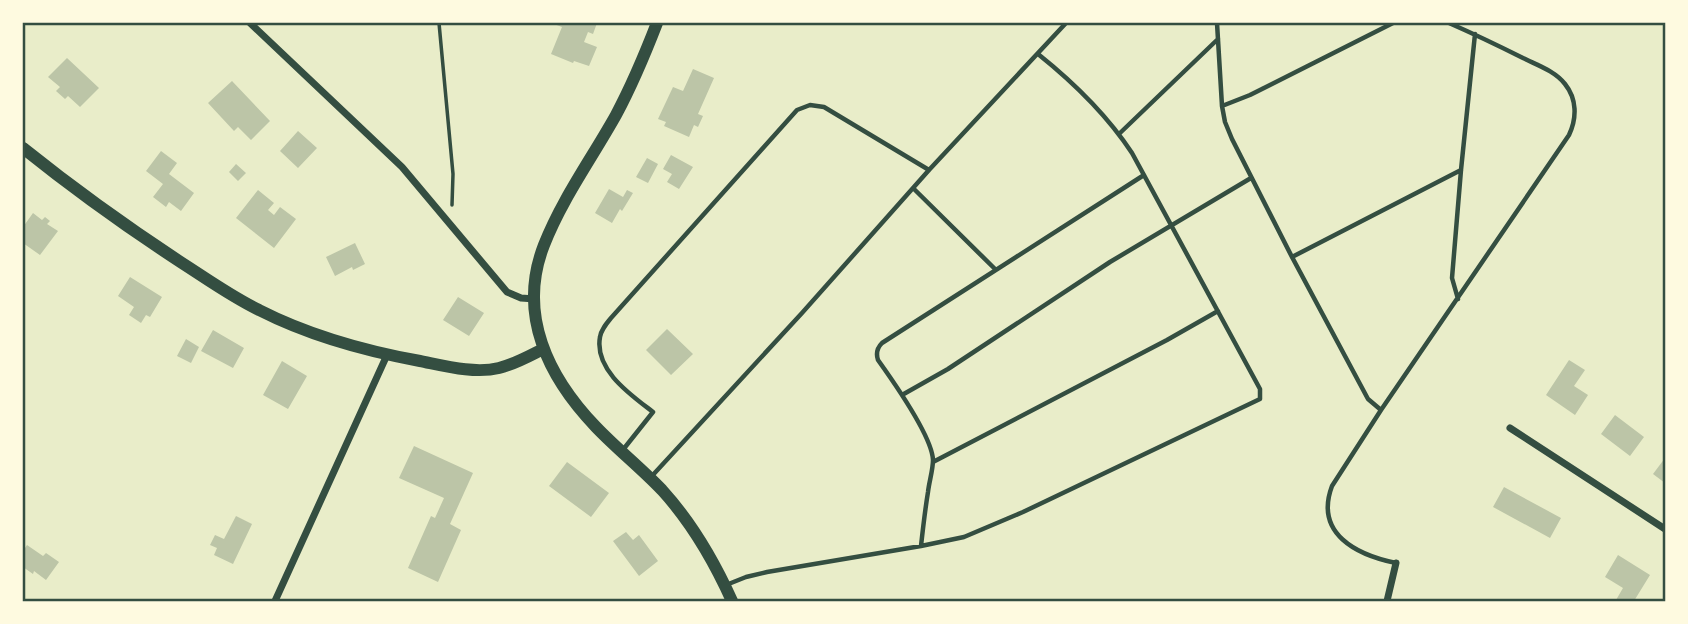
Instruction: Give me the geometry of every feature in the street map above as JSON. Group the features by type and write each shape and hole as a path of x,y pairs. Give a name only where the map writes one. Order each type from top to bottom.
{"main road":[{"path":"657,23 616,115 544,244 536,271 536,319 543,349 564,387 597,428 663,491 691,526 710,555 732,601"},
{"path":"23,148 121,224 210,282 258,310 322,336 355,348 387,355 453,367 485,369 501,367 543,349"}],"street":[{"path":"250,23 402,167 507,292 521,298 535,299"},
{"path":"275,601 387,355"},
{"path":"1510,428 1665,529"},
{"path":"1387,601 1396,563"}],"lane":[{"path":"650,478 1066,23"},
{"path":"1217,23 1225,122 1251,178 1368,399 1381,410"},
{"path":"1222,106 1250,95 1393,23"},
{"path":"1396,563 1366,555 1346,543 1331,526 1328,500 1332,486 1569,135 1575,114 1573,98 1563,81 1550,72 1449,23"},
{"path":"1458,299 1452,278 1475,34"},
{"path":"1120,133 1218,39"},
{"path":"725,585 767,572 964,537 1023,512 1260,398 1260,389 1120,133 1057,69 1038,54"},
{"path":"622,451 653,412 623,388 605,366 600,350 601,332 797,110 810,105 824,107 929,170"},
{"path":"1292,257 1461,170"},
{"path":"921,546 933,462 930,444 878,360 877,351 882,344 995,269 1144,175"},
{"path":"902,395 948,369 1110,262 1251,178"},
{"path":"913,188 995,269"},
{"path":"933,462 1218,311"}],"path":[{"path":"439,23 453,174 452,225"}],"building":[{"path":"551,23 597,23 593,34 588,32 584,42 597,47 589,66 551,54 562,27"},
{"path":"67,58 99,88 80,107 68,96 65,99 56,91 60,87 48,77"},
{"path":"693,69 714,78 698,114 703,116 698,127 694,125 689,137 664,126 666,122 658,119 673,87 683,91"},
{"path":"232,81 270,121 251,140 238,127 234,131 208,103"},
{"path":"298,131 317,148 298,168 280,151"},
{"path":"161,151 177,163 169,174 194,193 181,211 169,202 166,207 153,197 163,184 146,171"},
{"path":"671,155 693,167 679,189 667,182 672,174 663,169"},
{"path":"647,158 658,164 648,183 636,177"},
{"path":"236,164 246,173 238,181 229,172"},
{"path":"609,189 623,197 627,190 633,193 612,223 595,213"},
{"path":"258,190 274,203 268,210 274,215 280,207 296,219 274,248 236,218"},
{"path":"33,213 42,220 45,217 50,221 47,224 58,231 40,255 23,243 23,227"},
{"path":"355,243 365,264 335,276 326,257"},
{"path":"130,277 162,297 150,317 146,315 141,323 129,315 134,307 118,296"},
{"path":"458,297 484,313 469,336 443,320"},
{"path":"667,329 693,354 671,375 646,350"},
{"path":"213,330 244,348 233,368 201,351"},
{"path":"186,339 199,347 191,363 177,356"},
{"path":"1569,360 1585,370 1574,386 1588,395 1575,415 1546,395"},
{"path":"282,361 307,376 288,409 263,395"},
{"path":"1615,415 1644,437 1630,456 1601,434"},
{"path":"414,446 473,473 450,524 461,530 438,582 408,568 431,516 435,518 444,498 399,478"},
{"path":"1665,458 1665,483 1653,474"},
{"path":"567,462 609,493 591,517 549,486"},
{"path":"1504,487 1561,518 1550,538 1493,507"},
{"path":"236,516 252,524 233,564 214,555 217,548 210,545 215,535 224,539"},
{"path":"626,532 633,540 639,535 658,561 639,576 613,541"},
{"path":"27,545 43,556 46,553 59,562 46,580 23,567 23,551"},
{"path":"1618,555 1650,575 1634,601 1616,600 1623,588 1605,577"}]}
